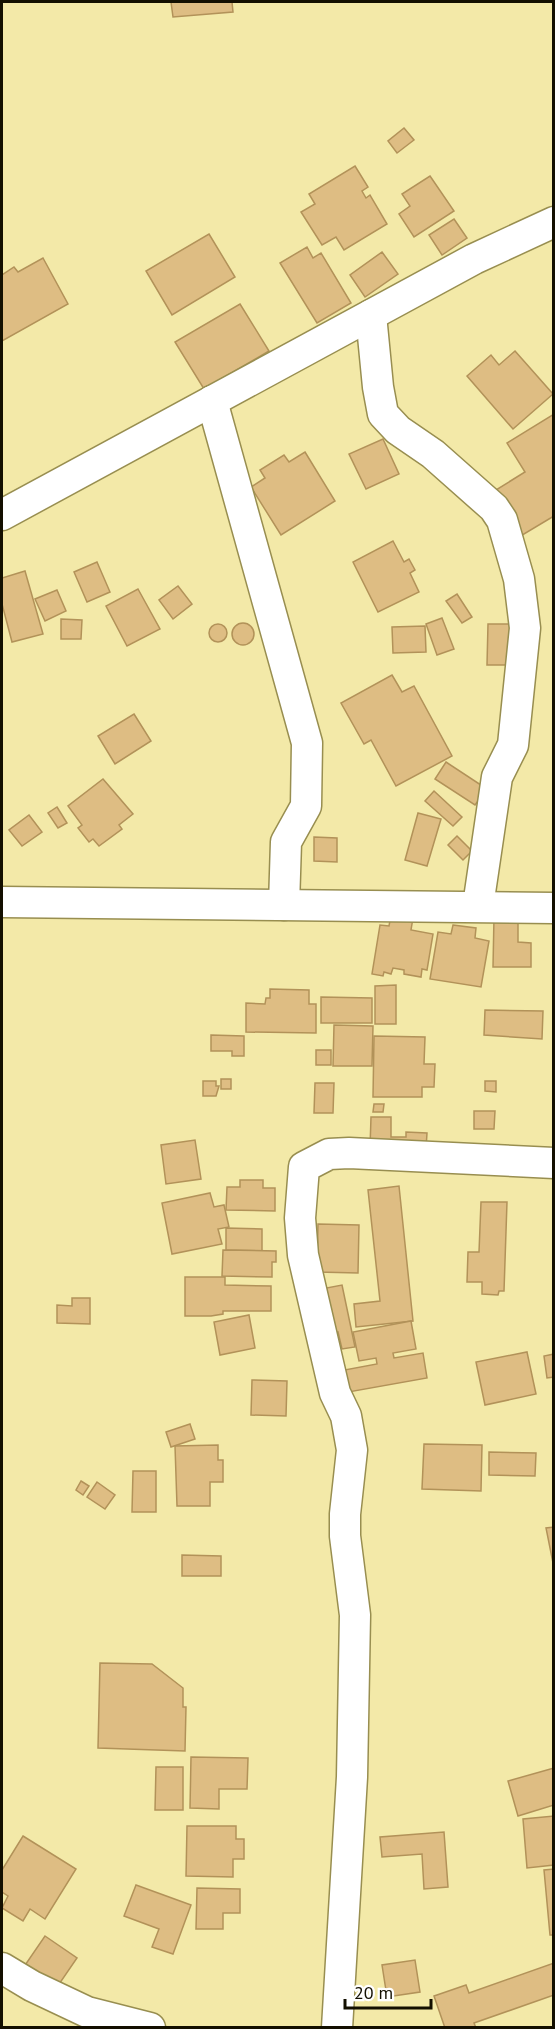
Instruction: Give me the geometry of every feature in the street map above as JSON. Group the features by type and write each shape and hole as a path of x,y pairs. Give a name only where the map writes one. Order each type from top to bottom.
{"street":[{"path":"2,515 474,259 554,222"},
{"path":"371,315 383,414 398,430 433,454 494,508 502,520 519,579 525,628 513,745 497,777 478,906"},
{"path":"212,400 307,743 306,806 286,843 284,905"},
{"path":"2,902 554,908"},
{"path":"337,2028 352,1777 355,1615 345,1536 345,1514 352,1450 346,1416 335,1393 303,1255 300,1218 304,1167 329,1154 349,1153 554,1163"},
{"path":"2,1968 32,1986 87,2012 150,2028"}],"building":[{"path":"171,2 232,2 233,12 173,17"},
{"path":"404,128 414,140 397,153 388,141"},
{"path":"355,166 368,187 362,191 366,198 370,195 387,224 344,250 336,237 322,245 301,212 315,204 309,194"},
{"path":"430,176 454,211 414,237 399,214 410,206 402,194"},
{"path":"454,219 467,238 442,255 429,235"},
{"path":"209,234 235,277 172,315 146,271"},
{"path":"307,247 313,258 321,253 351,303 317,323 280,263"},
{"path":"382,252 398,274 365,297 350,275"},
{"path":"43,258 68,304 2,341 2,275 14,267 18,272"},
{"path":"240,304 269,351 204,389 175,342"},
{"path":"515,351 553,394 513,429 467,376 491,355 499,365"},
{"path":"554,414 554,516 519,537 491,493 525,472 507,443"},
{"path":"383,439 399,474 366,489 349,454"},
{"path":"305,452 335,501 281,535 251,487 265,478 260,470 284,455 289,462"},
{"path":"393,541 404,562 409,559 415,570 410,573 419,592 378,612 353,562"},
{"path":"97,562 110,592 87,602 74,572"},
{"path":"25,571 43,634 12,642 2,604 2,578"},
{"path":"178,586 192,604 173,619 159,600"},
{"path":"138,589 160,629 127,646 106,606"},
{"path":"57,590 66,611 45,621 35,599"},
{"path":"457,594 472,617 462,623 446,601"},
{"path":"442,618 454,649 437,655 426,624"},
{"path":"61,619 82,620 81,639 61,639"},
{"path":"243,623 251,626 254,634 251,642 243,645 235,642 232,634 235,626"},
{"path":"214,624 222,624 227,629 225,640 214,642 209,637 209,629"},
{"path":"488,624 516,624 515,665 487,665"},
{"path":"425,626 426,652 393,653 392,627"},
{"path":"392,675 402,692 414,686 452,756 396,786 371,740 364,744 341,703"},
{"path":"134,714 151,741 115,764 98,736"},
{"path":"446,762 487,789 475,805 435,779"},
{"path":"103,779 133,814 119,825 122,829 99,846 93,839 89,842 78,828 82,825 68,806"},
{"path":"434,791 462,817 453,826 425,801"},
{"path":"57,807 67,823 58,828 48,813"},
{"path":"418,813 441,819 427,866 405,860"},
{"path":"29,815 42,832 22,846 9,830"},
{"path":"457,836 472,851 463,860 448,845"},
{"path":"314,837 337,838 337,862 314,861"},
{"path":"391,915 413,918 411,930 433,934 427,970 422,969 421,977 404,974 404,970 393,968 391,974 384,972 383,976 372,974 380,925 389,926"},
{"path":"494,917 518,918 518,942 531,943 531,967 493,967"},
{"path":"453,925 476,928 475,938 489,941 481,987 430,979 438,932 451,934"},
{"path":"396,985 396,1024 375,1024 375,986"},
{"path":"270,989 309,990 309,1004 316,1004 316,1033 246,1032 246,1003 265,1004 266,998 270,998"},
{"path":"321,997 372,998 372,1023 321,1023"},
{"path":"485,1010 543,1011 542,1039 484,1035"},
{"path":"334,1025 373,1026 372,1066 333,1066"},
{"path":"211,1035 244,1036 244,1056 232,1056 232,1051 211,1051"},
{"path":"374,1036 425,1037 424,1064 435,1064 434,1087 422,1087 422,1097 373,1097"},
{"path":"316,1050 331,1050 331,1065 316,1065"},
{"path":"221,1079 231,1079 231,1089 221,1089"},
{"path":"203,1081 216,1081 216,1086 219,1086 216,1096 203,1096"},
{"path":"485,1081 496,1081 496,1092 485,1091"},
{"path":"315,1083 334,1083 333,1113 314,1113"},
{"path":"374,1104 384,1104 383,1112 373,1112"},
{"path":"474,1111 495,1111 494,1129 474,1129"},
{"path":"371,1117 391,1117 391,1137 406,1137 406,1132 427,1133 426,1149 370,1148"},
{"path":"195,1140 201,1179 166,1184 161,1145"},
{"path":"240,1180 263,1180 263,1188 275,1188 275,1211 226,1210 227,1187 240,1187"},
{"path":"399,1186 413,1321 356,1327 354,1304 380,1301 368,1190"},
{"path":"210,1193 214,1207 224,1205 229,1227 218,1229 222,1244 172,1254 162,1203"},
{"path":"481,1202 507,1202 504,1291 499,1291 498,1295 482,1294 482,1282 467,1282 468,1252 479,1252"},
{"path":"318,1224 359,1225 358,1273 317,1272"},
{"path":"226,1228 262,1229 262,1251 226,1250"},
{"path":"223,1250 276,1251 276,1262 272,1262 272,1277 222,1276"},
{"path":"185,1277 225,1277 225,1285 271,1286 271,1311 223,1311 223,1314 211,1316 185,1316"},
{"path":"342,1285 355,1347 342,1349 338,1332 330,1334 321,1289"},
{"path":"72,1298 90,1298 90,1324 57,1323 57,1305 72,1306"},
{"path":"249,1315 255,1348 220,1355 214,1322"},
{"path":"411,1321 416,1349 393,1353 394,1358 423,1353 427,1378 343,1393 339,1371 377,1364 376,1358 359,1361 353,1332"},
{"path":"527,1352 536,1394 485,1405 476,1362"},
{"path":"554,1354 554,1377 547,1378 544,1356"},
{"path":"252,1380 287,1381 286,1416 251,1415"},
{"path":"190,1424 195,1439 171,1447 166,1432"},
{"path":"424,1444 482,1445 481,1491 422,1489"},
{"path":"218,1445 218,1460 223,1460 223,1482 210,1482 210,1506 177,1506 175,1446"},
{"path":"489,1452 536,1453 535,1476 489,1475"},
{"path":"133,1471 156,1471 156,1512 132,1512"},
{"path":"81,1481 89,1486 83,1495 76,1490"},
{"path":"97,1482 115,1495 105,1509 87,1497"},
{"path":"554,1527 554,1568 546,1528"},
{"path":"182,1555 221,1556 221,1576 182,1576"},
{"path":"100,1663 152,1664 183,1688 183,1707 186,1707 185,1751 98,1748"},
{"path":"191,1757 248,1758 247,1789 219,1789 219,1809 190,1808"},
{"path":"156,1767 183,1767 183,1810 155,1810"},
{"path":"554,1768 554,1805 518,1816 508,1781"},
{"path":"554,1816 554,1865 527,1868 523,1819"},
{"path":"187,1826 236,1826 236,1839 244,1839 244,1859 233,1859 233,1877 186,1876"},
{"path":"444,1832 448,1887 424,1889 422,1854 382,1857 380,1837"},
{"path":"23,1836 76,1869 45,1919 30,1909 23,1921 2,1908 8,1896 2,1892 2,1870"},
{"path":"554,1869 554,1935 550,1935 544,1870"},
{"path":"136,1885 191,1905 173,1954 152,1947 159,1929 124,1916"},
{"path":"197,1888 240,1889 240,1913 223,1913 223,1929 196,1929"},
{"path":"45,1936 77,1958 53,1993 21,1971"},
{"path":"415,1960 420,1992 387,1997 382,1965"},
{"path":"554,1963 554,1995 474,2023 476,2028 445,2028 434,1996 466,1985 469,1993"}]}
